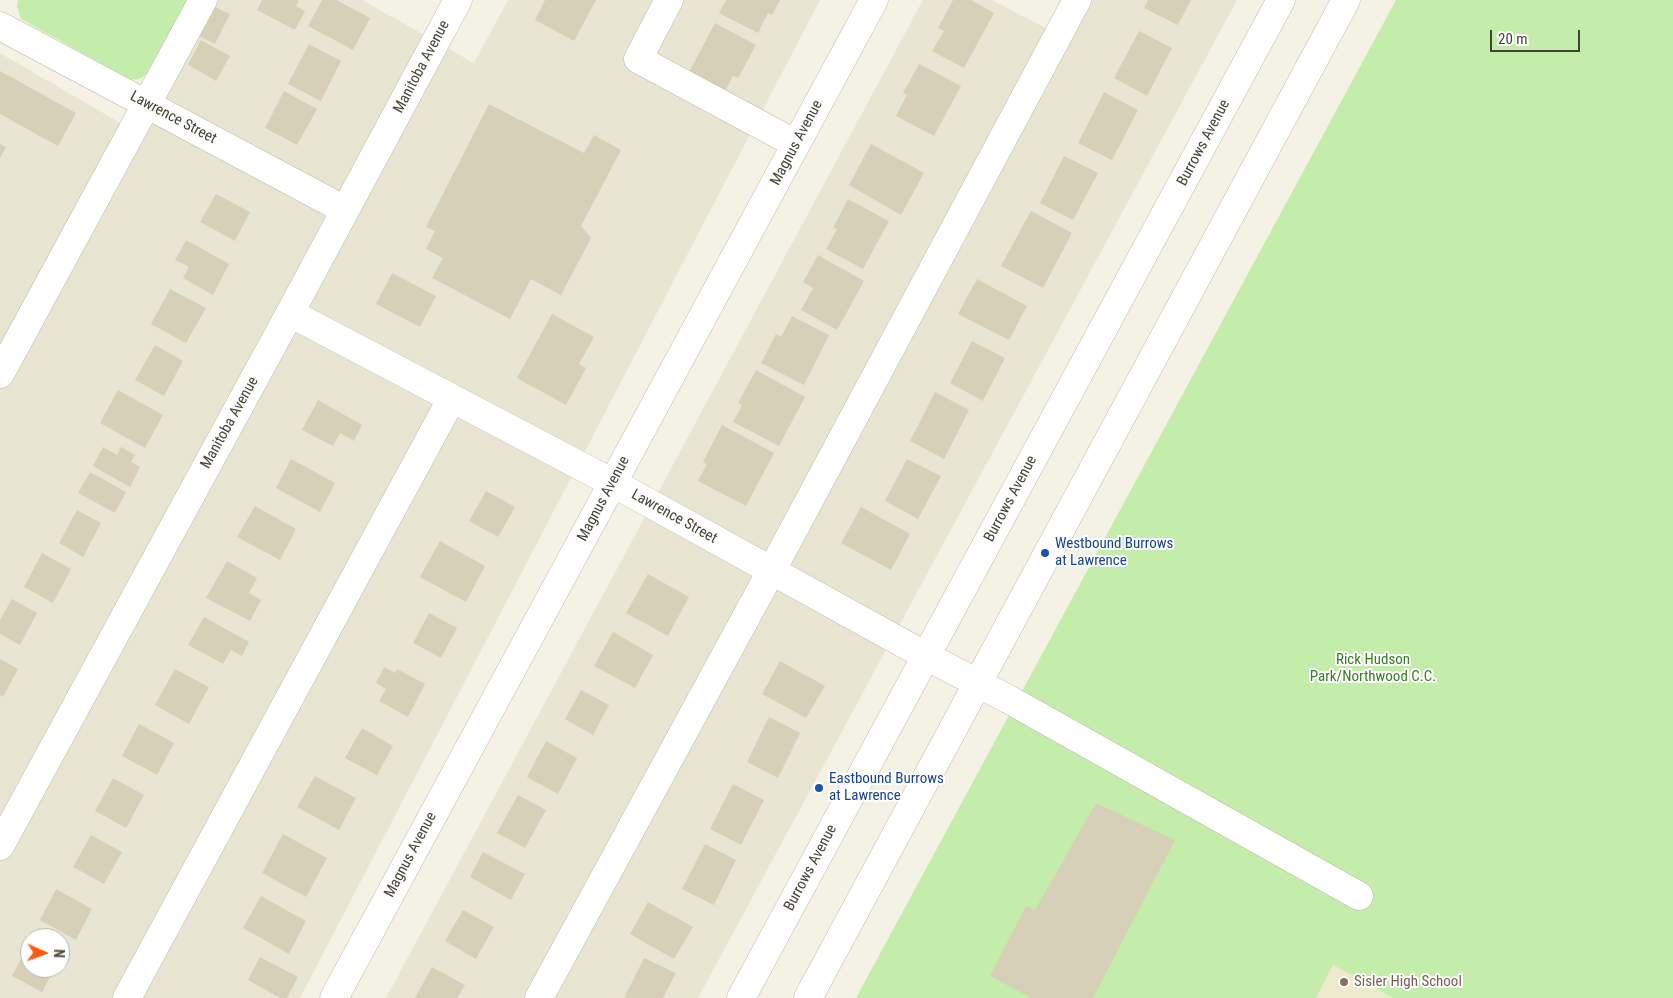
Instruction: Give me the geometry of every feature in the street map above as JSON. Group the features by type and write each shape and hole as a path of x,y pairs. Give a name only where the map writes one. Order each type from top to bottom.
{"street":[{"path":"0,374 203,0"},
{"name":"Manitoba Avenue","path":"0,846 458,0"},
{"path":"669,0 638,59 796,144"},
{"name":"Magnus Avenue","path":"334,998 874,0"},
{"path":"540,998 1077,0"},
{"name":"Burrows Avenue","path":"741,998 1281,0"},
{"path":"808,998 1346,0"},
{"name":"Lawrence Street","path":"0,26 345,210"},
{"name":"Lawrence Street","path":"290,313 613,483 926,656 1061,728 1359,896"},
{"path":"128,998 452,398"}],"shaded area":[{"path":"213,0 362,0 474,63 508,0 820,0 300,998 0,998 0,53 141,135"},
{"path":"923,0 992,0 1070,41 1092,0 1237,0 698,998 386,998"},
{"name":"Sisler High School","path":"1333,965 1393,998 1316,998"}],"green space":[{"path":"18,0 189,0 150,70 143,77 136,80 129,79 21,19 17,6"},
{"name":"Rick Hudson Park/Northwood C.C.","path":"1396,0 1673,0 1673,998 1393,998 1333,965 1316,998 856,998"}],"building":[{"path":"262,0 299,0 296,6 305,11 295,30 257,10"},
{"path":"322,0 336,0 370,18 353,50 308,26"},
{"path":"545,0 596,0 574,41 535,20"},
{"path":"726,0 780,0 772,15 768,13 758,33 719,13"},
{"path":"953,0 971,0 994,13 964,68 932,51 944,31 938,28"},
{"path":"1148,0 1191,0 1178,25 1144,8"},
{"path":"211,5 230,14 215,44 197,35"},
{"path":"715,23 756,45 738,78 733,76 723,95 687,76"},
{"path":"1139,31 1172,48 1147,96 1114,78"},
{"path":"201,40 230,56 216,81 188,65"},
{"path":"309,44 341,61 321,101 288,84"},
{"path":"919,64 961,86 934,136 896,116 907,95 903,93"},
{"path":"0,71 76,113 58,146 0,114"},
{"path":"284,91 317,109 297,145 265,128"},
{"path":"1104,92 1138,110 1112,160 1078,143"},
{"path":"489,104 584,153 594,135 621,150 581,226 591,238 561,295 531,279 510,319 432,278 443,258 426,249 435,231 426,227"},
{"path":"0,144 6,147 0,158"},
{"path":"871,144 924,173 901,215 849,185"},
{"path":"1064,156 1098,173 1073,220 1040,203"},
{"path":"216,194 250,212 235,241 200,222"},
{"path":"848,199 889,221 863,269 826,249 837,229 833,228"},
{"path":"1031,211 1072,233 1043,288 1001,266"},
{"path":"186,240 229,264 213,295 183,278 189,267 175,260"},
{"path":"818,255 864,281 837,330 801,310 813,288 803,282"},
{"path":"392,273 436,296 420,327 376,304"},
{"path":"977,279 1027,306 1009,340 958,314"},
{"path":"170,289 206,308 186,343 151,324"},
{"path":"552,314 594,337 579,364 586,368 566,405 517,378"},
{"path":"792,316 829,335 804,385 761,363 776,334 781,337"},
{"path":"972,341 1005,358 983,401 950,383"},
{"path":"155,345 183,361 164,396 135,380"},
{"path":"756,370 805,397 779,446 733,422 742,405 738,403"},
{"path":"118,390 163,415 145,448 100,423"},
{"path":"935,392 969,410 944,459 910,441"},
{"path":"318,400 362,425 354,441 340,433 333,446 302,430"},
{"path":"722,425 774,453 746,506 698,481 707,464 703,462"},
{"path":"103,447 117,455 121,447 135,455 131,462 140,467 130,487 93,466"},
{"path":"291,459 335,483 320,512 276,488"},
{"path":"907,459 941,476 918,519 885,501"},
{"path":"90,472 126,492 115,513 78,493"},
{"path":"486,491 515,507 498,537 469,521"},
{"path":"255,506 296,529 280,560 237,537"},
{"path":"861,507 910,534 891,570 841,543"},
{"path":"77,510 101,523 83,557 59,543"},
{"path":"440,541 485,566 466,602 420,577"},
{"path":"42,553 71,569 53,603 24,587"},
{"path":"227,561 257,578 249,593 261,600 250,621 206,598"},
{"path":"648,574 689,597 668,636 626,613"},
{"path":"12,599 37,613 20,645 0,634 0,620"},
{"path":"429,613 457,628 441,658 413,643"},
{"path":"204,617 249,642 242,656 231,650 223,664 188,645"},
{"path":"613,632 653,655 635,688 594,666"},
{"path":"0,659 18,669 3,697 0,695"},
{"path":"780,661 825,686 806,718 762,694"},
{"path":"384,667 395,673 397,669 425,684 408,717 379,701 386,689 376,683"},
{"path":"175,669 209,687 189,724 155,705"},
{"path":"581,690 609,705 593,735 565,719"},
{"path":"769,717 800,733 778,778 747,762"},
{"path":"139,724 174,743 157,775 122,756"},
{"path":"362,728 393,746 377,775 345,758"},
{"path":"546,741 577,758 558,794 527,777"},
{"path":"315,776 356,798 339,830 297,807"},
{"path":"113,778 144,795 126,828 95,811"},
{"path":"733,784 764,800 741,845 710,829"},
{"path":"518,795 546,810 525,848 497,833"},
{"path":"1096,803 1175,840 1093,998 1031,998 990,976 1026,906 1035,910"},
{"path":"283,834 327,858 306,897 262,873"},
{"path":"91,835 122,852 104,884 73,867"},
{"path":"705,844 736,860 714,905 682,889"},
{"path":"483,852 525,874 511,900 470,877"},
{"path":"56,889 92,909 76,940 70,937 70,928 54,928 40,920"},
{"path":"261,896 306,921 289,954 243,928"},
{"path":"648,902 693,927 674,959 630,934"},
{"path":"463,910 494,927 476,959 445,941"},
{"path":"260,957 298,977 287,998 280,998 248,980"},
{"path":"644,958 676,973 663,998 624,998"},
{"path":"20,961 20,978 50,978 42,992 12,976"},
{"path":"432,967 465,985 457,998 415,998"}],"place":[{"name":"Westbound Burrows at Lawrence","path":"1045,553"},
{"name":"Eastbound Burrows at Lawrence","path":"819,788"},
{"name":"Sisler High School","path":"1344,982"}]}
